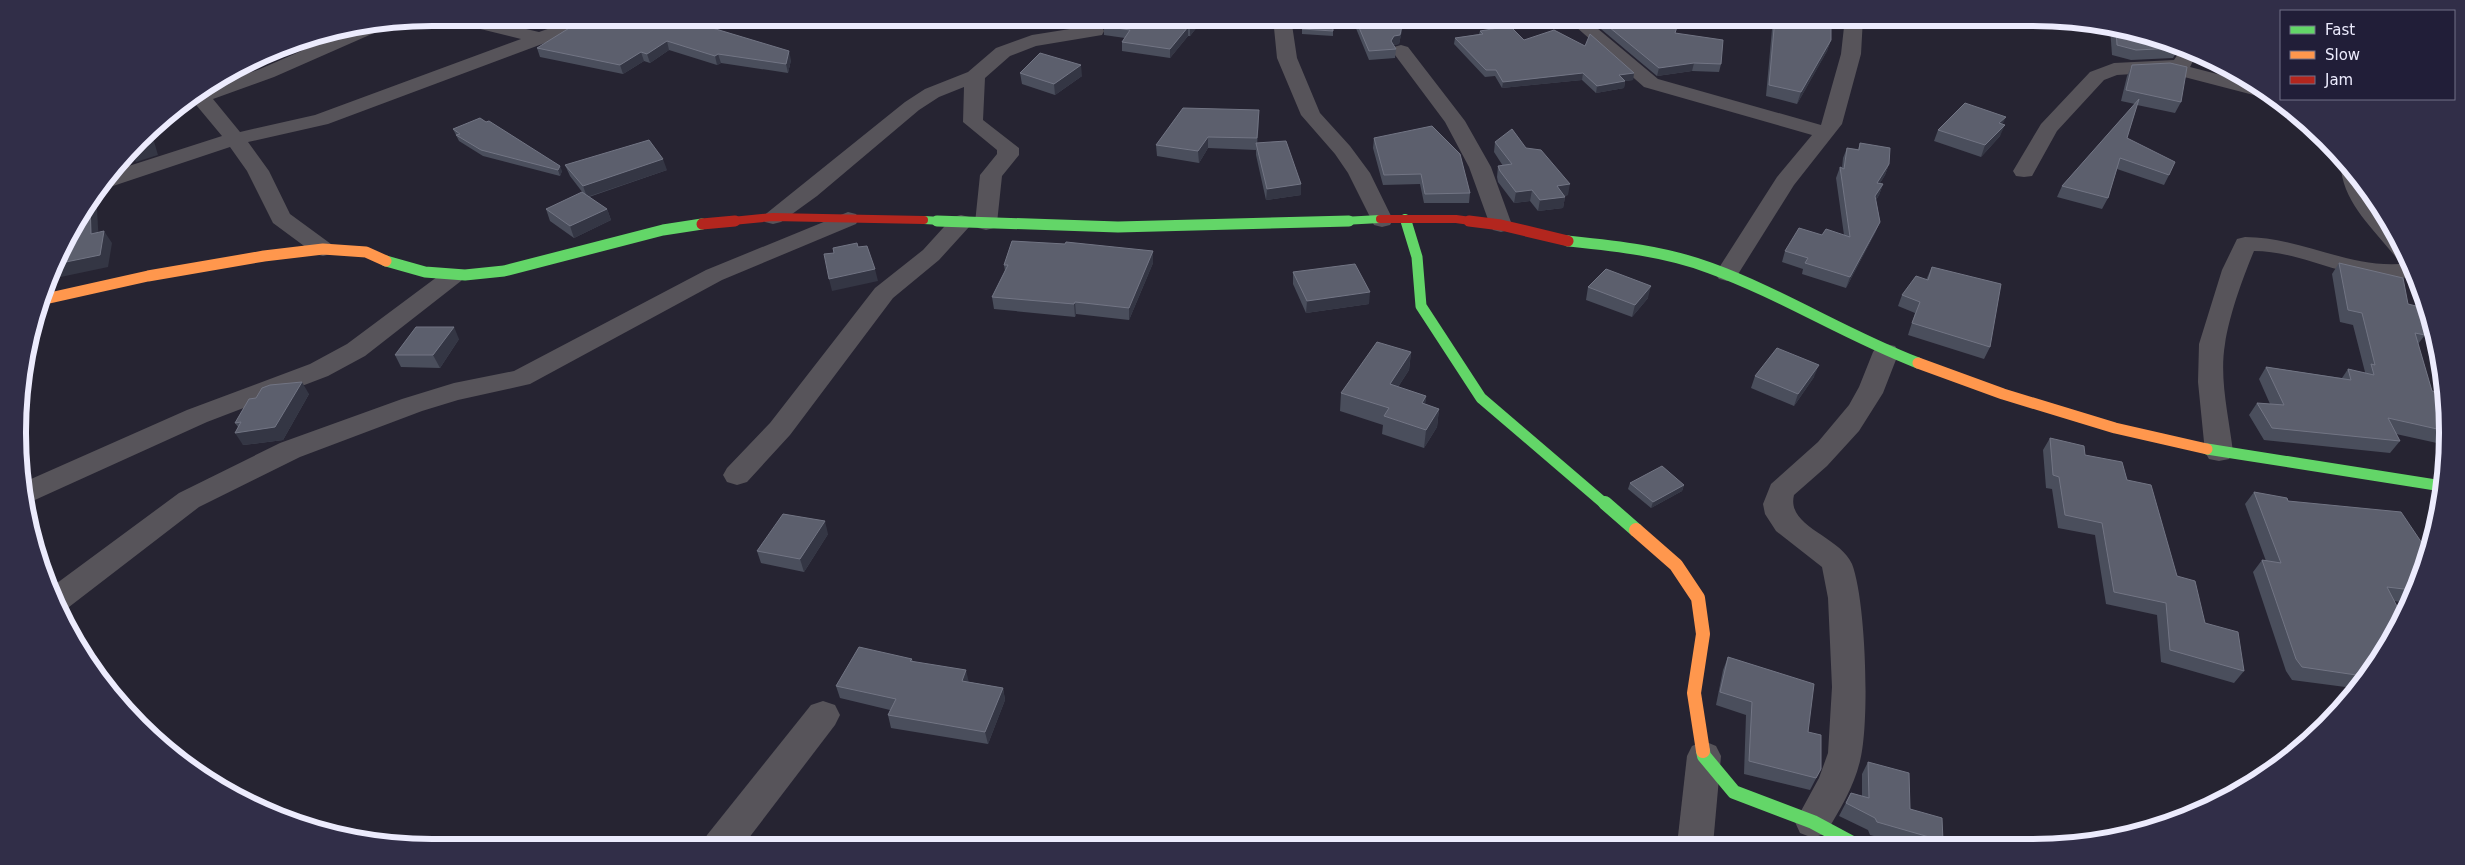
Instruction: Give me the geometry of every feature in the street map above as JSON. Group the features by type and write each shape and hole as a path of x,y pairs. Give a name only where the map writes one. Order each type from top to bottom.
{"street":[{"path":"510,26 540,38"},
{"path":"117,177 235,139 330,117 573,26"},
{"path":"1283,26 1287,58 1311,115 1343,150 1359,172 1382,220"},
{"path":"1584,26 1651,82 1824,132"},
{"path":"1727,274 1785,182 1832,124 1851,54 1853,26"},
{"path":"773,217 809,191 912,106 932,93 975,76 1013,46 1065,34 1094,31"},
{"path":"212,92 267,73 358,33"},
{"path":"1401,50 1455,121 1480,167 1501,225"},
{"path":"2024,171 2048,128 2097,76 2114,69 2179,66 2187,57"},
{"path":"2167,68 2246,87"},
{"path":"737,475 792,413 884,293 973,222 991,176 1008,155 1008,148 973,122 972,108 975,76"},
{"path":"202,98 235,139 258,172 281,218 323,248"},
{"path":"2354,184 2372,216 2383,228"},
{"path":"50,297 148,276 323,248 366,252 409,270 453,276 520,268 644,235 691,225 773,217 1168,227 1285,225 1405,218 1456,219 1501,225 1561,240 1619,247 1674,257 1727,274 1886,352 2003,394 2115,428 2186,446 2219,452 2435,485"},
{"path":"1405,218 1417,258 1422,306 1440,338 1481,398 1585,484 1676,565 1698,598 1703,634 1694,693 1704,756 1696,839"},
{"path":"61,597 189,500 290,450 412,405 454,392 521,378 714,275 848,219"},
{"path":"2219,452 2211,382 2212,344 2234,270 2245,244 2258,243 2283,247 2378,273 2399,274 2406,272"},
{"path":"31,491 59,476 197,416 319,370 356,350 453,276"},
{"path":"1813,822 1837,780 1846,753 1844,599 1841,578 1835,562 1788,525 1779,512 1777,500 1781,491 1828,449 1849,425 1867,397 1886,352"},
{"path":"726,839 823,715"},
{"path":"1704,756 1734,792 1813,822 1845,839"}],"building":[{"path":"573,26 706,26 789,51 786,64 718,54 715,56 667,41 647,54 641,52 620,65 537,48"},
{"path":"1103,26 1191,26 1170,49 1122,42 1130,30"},
{"path":"1303,26 1333,26 1333,31 1302,29"},
{"path":"1358,26 1402,26 1400,35 1394,36 1391,41 1396,49 1369,51"},
{"path":"1510,26 1524,40 1554,30 1585,46 1590,34 1634,73 1619,75 1625,81 1597,86 1583,73 1503,82 1496,70 1486,70 1455,38 1483,34 1480,31"},
{"path":"1608,26 1677,26 1675,33 1723,40 1721,64 1694,63 1659,68"},
{"path":"1774,26 1831,26 1831,40 1801,92 1769,85"},
{"path":"2116,35 2165,49 2136,50 2117,45"},
{"path":"1040,53 1081,65 1054,84 1020,73"},
{"path":"2170,63 2187,67 2181,102 2126,90 2132,65"},
{"path":"2139,99 2127,138 2175,162 2169,175 2120,158 2108,198 2062,186"},
{"path":"1965,103 2006,117 1999,123 2005,125 1985,145 1938,130"},
{"path":"1183,108 1259,110 1257,138 1208,137 1198,151 1156,145"},
{"path":"480,118 486,122 489,121 560,166 558,170 481,150 456,135 460,134 453,129"},
{"path":"1432,126 1460,154 1470,193 1425,194 1421,174 1384,175 1374,138"},
{"path":"1512,129 1526,148 1541,150 1570,184 1557,186 1565,197 1540,200 1532,190 1516,192 1498,166 1512,164 1495,142"},
{"path":"649,140 663,159 583,186 565,165"},
{"path":"1286,141 1301,184 1267,189 1256,143"},
{"path":"1860,143 1890,148 1889,164 1877,183 1883,184 1875,196 1880,222 1850,277 1805,263 1808,258 1785,251 1799,228 1822,235 1826,229 1850,237 1840,167 1844,169 1847,148 1859,150"},
{"path":"582,192 607,209 570,226 546,209"},
{"path":"90,214 91,234 104,231 100,255 64,262"},
{"path":"1012,241 1065,244 1066,242 1153,251 1129,308 1075,302 1074,304 992,297 1008,265 1004,265"},
{"path":"857,243 858,247 867,246 875,269 829,279 824,254 834,253 833,248"},
{"path":"2339,263 2403,278 2408,304 2416,306 2425,335 2415,333 2432,391 2436,392 2439,429 2388,418 2400,441 2272,428 2257,403 2284,405 2266,367 2351,380 2348,369 2374,375 2371,364 2375,365 2362,313 2348,310"},
{"path":"1355,264 1370,292 1307,301 1293,272"},
{"path":"1932,267 2001,284 1990,347 1912,323 1920,302 1902,295 1916,276 1928,280"},
{"path":"1606,269 1651,286 1635,305 1588,287"},
{"path":"416,327 454,327 433,355 395,355"},
{"path":"1377,342 1411,352 1390,384 1426,396 1422,403 1439,409 1426,430 1384,416 1389,408 1341,393"},
{"path":"1777,348 1819,365 1798,394 1755,376"},
{"path":"302,382 275,427 235,433 241,422 235,423 249,399 256,398 262,388 270,385"},
{"path":"2050,438 2084,446 2085,455 2122,462 2127,480 2151,485 2177,576 2195,581 2205,623 2238,632 2244,671 2170,650 2166,603 2114,592 2102,523 2065,515 2059,477 2053,475"},
{"path":"1662,466 1684,485 1653,502 1630,483"},
{"path":"2254,492 2287,498 2288,501 2401,512 2423,544 2407,589 2387,587 2398,609 2384,636 2358,675 2302,667 2296,659 2262,560 2281,563"},
{"path":"783,514 825,521 800,559 757,551"},
{"path":"859,647 912,659 910,661 966,670 962,681 1003,688 985,732 888,715 896,699 836,686"},
{"path":"1728,657 1814,684 1808,732 1821,735 1821,769 1816,778 1749,761 1752,702 1720,692"},
{"path":"1868,762 1909,773 1910,809 1942,818 1943,839 1936,839 1877,822 1875,818 1846,803 1851,793 1869,798"}],"traffic: fast":[{"path":"1405,218 1417,257 1421,306 1481,398 1636,530"},
{"path":"924,220 1041,226 1118,227 1230,226 1380,219"},
{"path":"386,261 425,272 465,275 504,271 663,230 702,224"},
{"path":"1568,241 1650,252 1709,267 1869,343 1918,363"},
{"path":"2207,449 2435,485"},
{"path":"1703,751 1704,756 1734,792 1813,822 1845,839"}],"traffic: slow":[{"path":"49,298 148,276 264,256 323,249 366,252 386,261"},
{"path":"1918,363 2003,394 2115,428 2207,449"},
{"path":"1636,530 1676,565 1698,598 1703,634 1694,693 1703,751"}],"traffic: jam":[{"path":"702,224 773,217 924,220"},
{"path":"1380,219 1456,219 1501,225 1568,241"}]}
